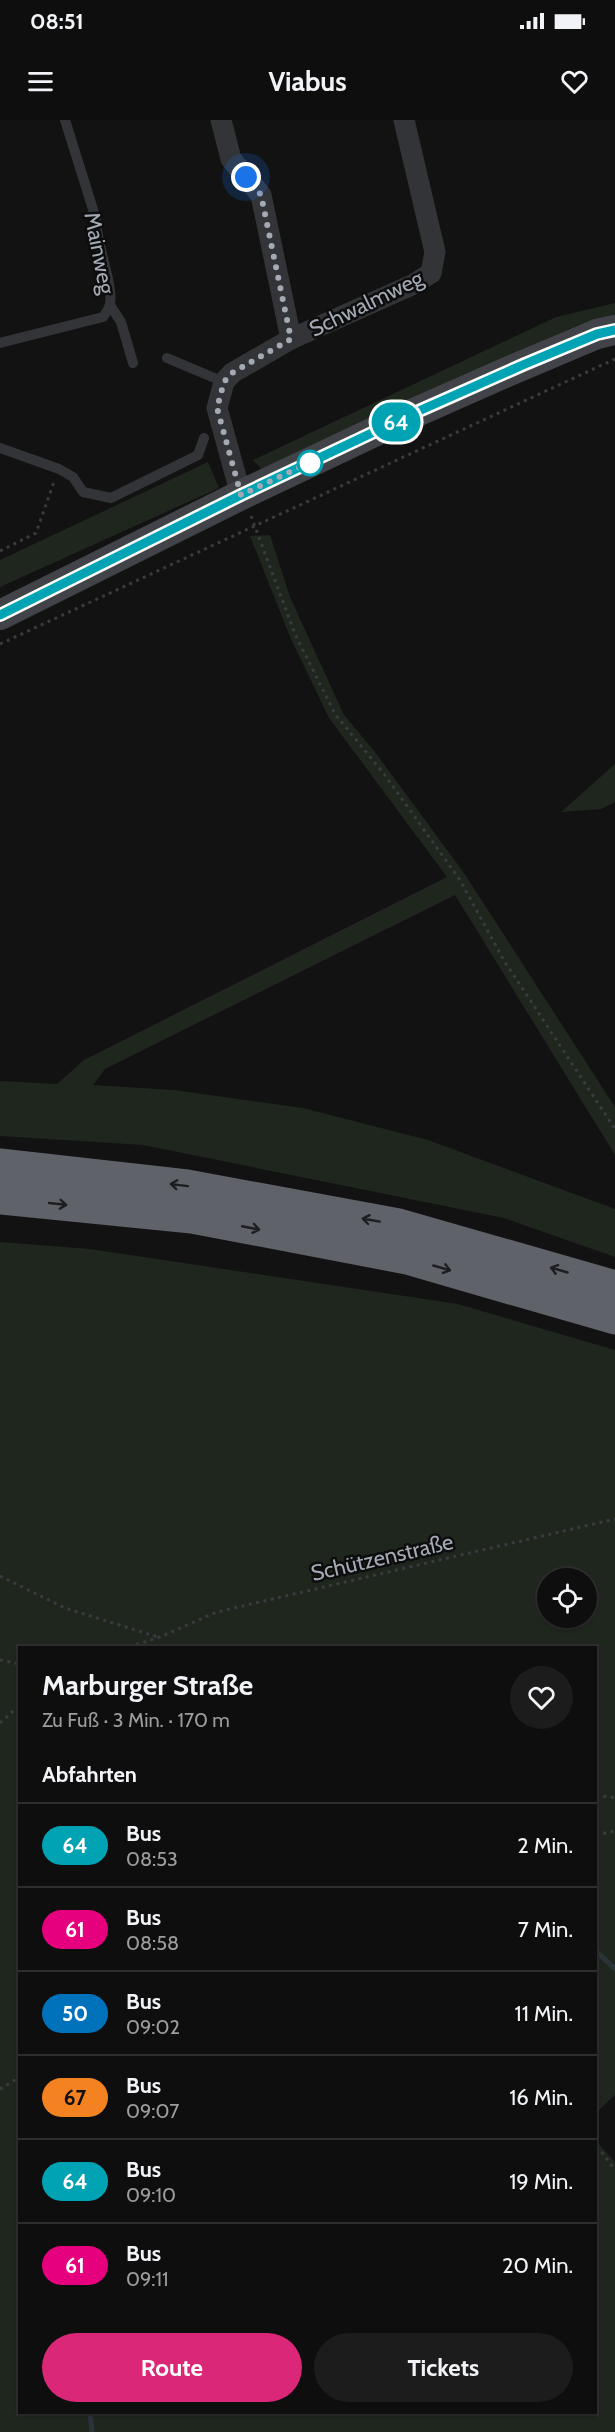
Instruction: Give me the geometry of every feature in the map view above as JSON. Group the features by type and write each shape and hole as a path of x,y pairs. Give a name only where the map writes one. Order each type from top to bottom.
{"highway":[{"path":"0,1165 188,1186 399,1225 615,1287"},
{"path":"0,1198 192,1217 407,1258 615,1318"}],"street":[{"path":"221,120 231,159 261,195 291,339 232,373 224,382 217,408 241,495"},
{"name":"Schwalmweg","path":"291,339 414,284 431,273 435,252 404,120"},
{"path":"0,615 241,495 507,372 597,334 615,330"}],"lane":[{"name":"Mainweg","path":"0,343 103,317 110,305 110,294 96,235 96,219 65,120"},
{"path":"110,305 121,322 133,363"},
{"path":"167,358 224,382"},
{"path":"0,448 59,469 73,477 83,492 111,498 198,455 204,438"}],"path":[{"path":"0,644 615,359"},
{"path":"0,551 36,533 59,469"},
{"path":"255,526 296,634 334,714 384,774 460,880 503,959 615,1129"},
{"name":"Schützenstraße","path":"132,1646 160,1637 217,1612 615,1519"},
{"path":"0,1576 65,1608 160,1637"},
{"path":"0,1660 18,1664"},
{"path":"0,1724 18,1707"},
{"path":"597,1796 615,1798"},
{"path":"597,1834 615,1831"},
{"path":"0,2089 18,2078"},
{"path":"597,2148 615,2170"}],"shaded area":[{"path":"615,303 615,317 265,472 253,460 556,317"},
{"path":"208,462 219,488 0,587 0,560"},
{"path":"270,535 290,597 344,715 375,752 464,873 615,1107 615,1155 455,895 105,1069 93,1085 174,1090 303,1108 428,1140 615,1209 615,1257 504,1218 143,1145 0,1136 0,1081 57,1084 84,1060 447,877 329,718 290,637 250,536"},
{"path":"615,764 615,802 601,809 561,812"},
{"path":"0,1242 90,1249 458,1304 615,1350 615,2095 597,2112 597,1646 18,1646 18,2414 597,2414 597,2142 615,2162 615,2432 0,2432"}],"waterway":[{"path":"597,1952 615,1969"},
{"path":"90,2414 92,2432"}],"bus line":[{"name":"64","path":"0,615 241,495 412,414 597,334 615,330"}],"route":[{"path":"246,177 261,195 291,339 232,373 224,382 217,408 241,495 313,461 310,463"}]}
